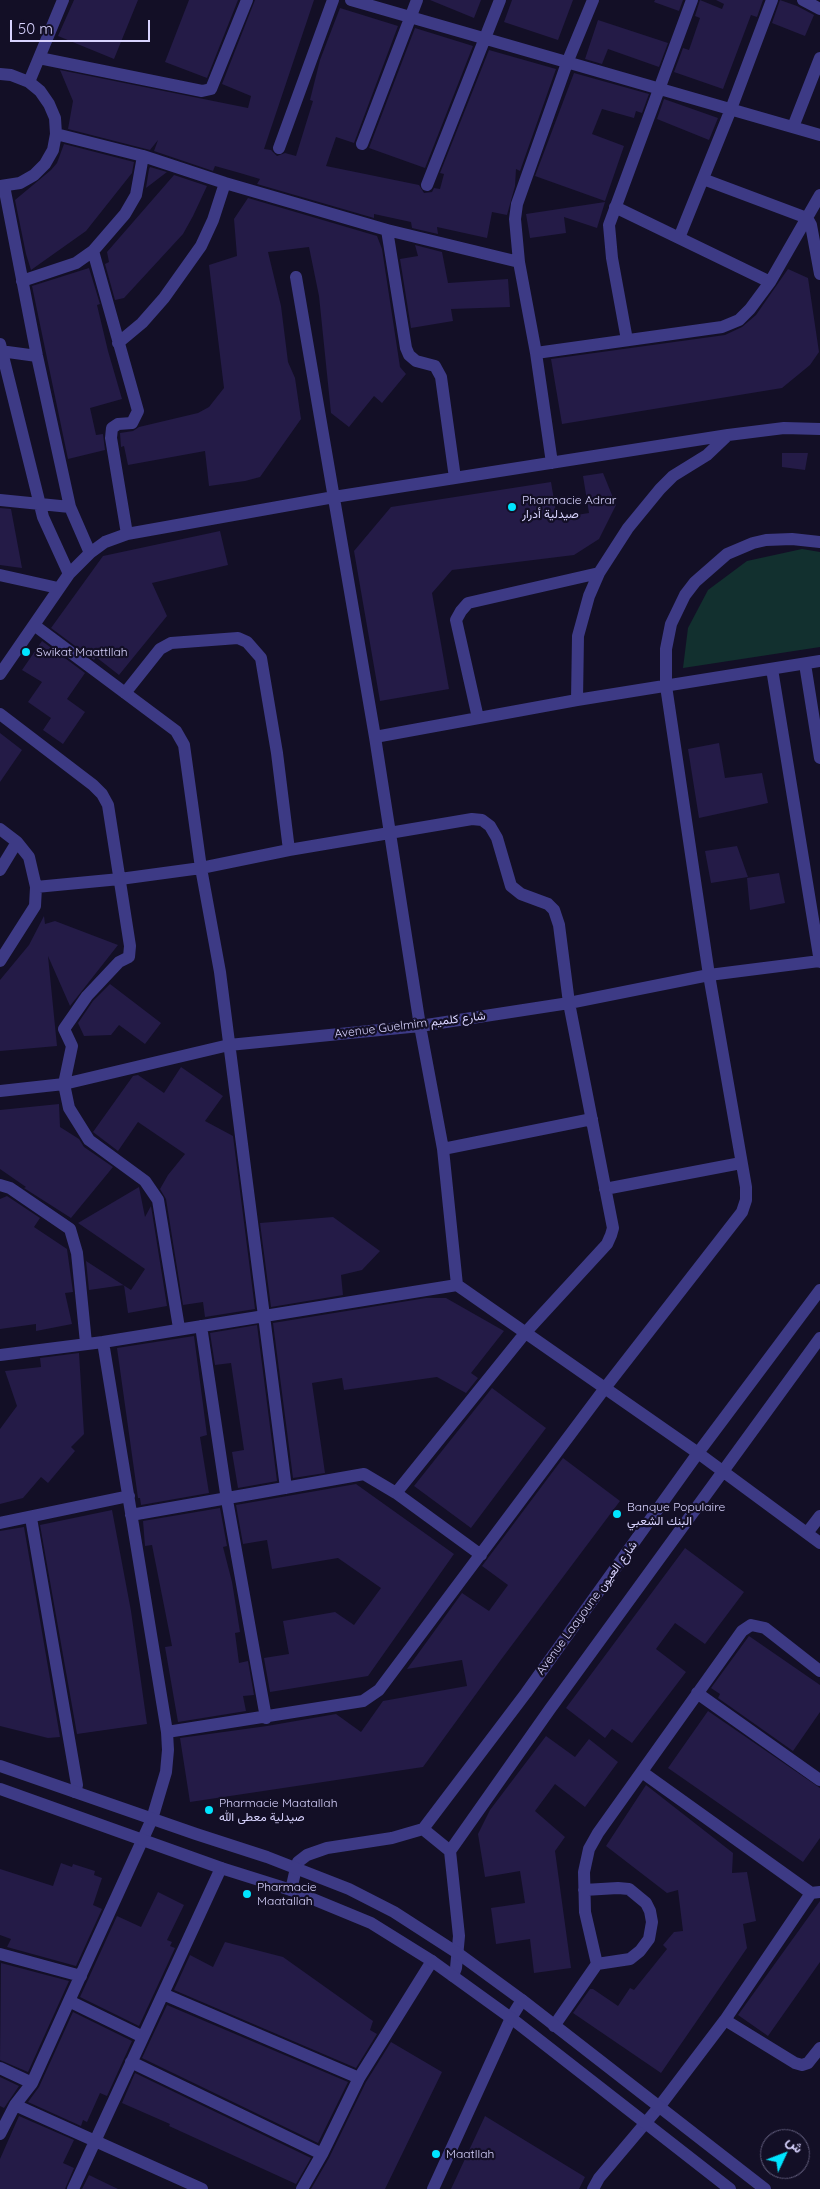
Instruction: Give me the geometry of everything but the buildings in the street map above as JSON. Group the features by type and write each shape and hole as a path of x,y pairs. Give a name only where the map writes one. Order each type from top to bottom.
{"street":[{"path":"28,82 63,0"},
{"path":"39,58 202,91 206,90 211,88 216,82 247,0"},
{"path":"279,148 334,0"},
{"path":"351,0 820,135"},
{"path":"362,144 417,0"},
{"path":"427,185 500,0"},
{"path":"552,462 536,353 519,262 515,220 517,204 567,63 593,0"},
{"path":"627,340 609,239 609,225 692,0"},
{"path":"679,238 772,0"},
{"path":"803,0 820,9"},
{"path":"793,126 820,58"},
{"path":"0,74 11,75 28,82 40,91 49,104 55,118 56,134 52,150 45,164 34,175 20,183 2,186 36,356 70,507 90,553"},
{"path":"56,134 143,156 225,183 387,230 519,262"},
{"path":"22,281 76,263 93,251 126,214 136,195 143,156"},
{"path":"703,179 807,218 811,226 820,274"},
{"path":"118,343 142,323 164,298 201,246 214,220 225,183"},
{"path":"536,353 722,327 739,320 750,309 770,282 820,195"},
{"path":"615,206 770,282"},
{"path":"387,230 406,348 409,355 416,361 435,366 441,377 455,478"},
{"path":"93,251 138,411 132,422 118,424 112,428 111,438 127,534"},
{"path":"296,277 391,833 420,1026 443,1149 457,1285"},
{"path":"36,356 0,348 43,517 69,574"},
{"path":"0,674 69,574 90,553 105,542 127,534 334,497 728,435 784,428 820,429"},
{"path":"577,700 578,636 589,596 599,573 628,528 660,489 673,476 707,455 728,435"},
{"path":"0,500 70,507"},
{"path":"167,1732 266,1718 363,1701 379,1690 606,1388 742,1212 746,1200 746,1187 710,975 666,686 666,649 671,624 685,595 710,567 727,554 753,543 792,539 820,542"},
{"path":"478,718 456,620 461,612 468,604 599,573"},
{"path":"0,575 58,588"},
{"path":"34,625 176,731 184,745 201,868 220,972 286,1488"},
{"path":"126,693 150,660 160,649 171,643 238,638 254,648 261,658 277,754 289,850"},
{"path":"375,737 577,700 820,661"},
{"path":"805,664 820,758"},
{"path":"772,669 820,961"},
{"path":"0,714 102,794 108,805 130,946 129,957 119,962 87,996 64,1029 72,1046 64,1084 69,1108 89,1140 145,1180 158,1200 179,1328"},
{"path":"36,887 120,879 201,868 289,850 472,819 482,820 490,826 497,838 511,886 521,894 548,904 554,910 559,925 569,1003 613,1228 607,1244 526,1332 396,1493"},
{"path":"0,829 17,842 29,857 36,887 35,906 0,961"},
{"path":"0,870 17,842"},
{"name":"Avenue Guelmim شارع كلميم","path":"0,1091 64,1084 228,1045 420,1026 569,1003 710,975 820,961"},
{"path":"443,1149 592,1119"},
{"path":"605,1189 742,1163"},
{"path":"0,1185 10,1188 70,1229 77,1253 86,1344"},
{"path":"0,1355 103,1342 179,1328 457,1285 698,1453 820,1543"},
{"name":"Avenue Laayoune شارع العيون","path":"423,1829 526,1693 698,1453 820,1290"},
{"path":"201,1326 227,1500 266,1718"},
{"path":"453,1976 459,1954 459,1936 450,1850 550,1709 820,1338"},
{"path":"0,2134 15,2105 32,2083 152,1819 166,1772 167,1732 103,1342"},
{"path":"131,1515 227,1500 364,1474 396,1493 480,1556"},
{"path":"0,1523 129,1496"},
{"path":"807,1534 820,1516"},
{"path":"31,1518 77,1785 75,1792"},
{"path":"597,1964 588,1926 584,1890 584,1862 589,1849 697,1692 742,1631 750,1625 765,1628 820,1671"},
{"path":"697,1692 820,1780"},
{"path":"0,1766 152,1819 267,1856 349,1889 394,1912 459,1954 522,2000 659,2107 751,2185 766,2189"},
{"path":"592,2189 599,2178 659,2107 725,2020 816,1892 642,1772"},
{"path":"0,1789 220,1868 291,1890 371,1922 432,1961 510,2018 730,2189"},
{"path":"291,1890 298,1862 307,1855 327,1848 392,1838 423,1829 450,1850"},
{"path":"74,2189 220,1868"},
{"path":"554,2026 597,1964 630,1959 640,1951 649,1939 652,1922 650,1911 646,1902 629,1889 584,1890"},
{"path":"0,1954 81,1976"},
{"path":"302,2189 322,2154 358,2078 432,1961"},
{"path":"163,1994 358,2078"},
{"path":"433,2189 510,2018 522,2000"},
{"path":"69,2001 143,2037"},
{"path":"725,2020 795,2063 802,2065 808,2063 820,2048"},
{"path":"132,2062 322,2154"},
{"path":"0,2068 32,2083"},
{"path":"15,2105 202,2189"}],"green space":[{"path":"802,549 820,552 820,647 683,668 688,628 708,590 747,561"}],"place":[{"name":"Pharmacie Adrar صيدلية أدرار","path":"512,507"},
{"name":"Swikat Maattllah","path":"26,652"},
{"name":"Banque Populaire البنك الشعبي","path":"617,1514"},
{"name":"Pharmacie Maatallah صيدلية معطى الله","path":"209,1810"},
{"name":"Pharmacie Maatallah","path":"247,1894"},
{"name":"Maatllah","path":"436,2154"}]}
